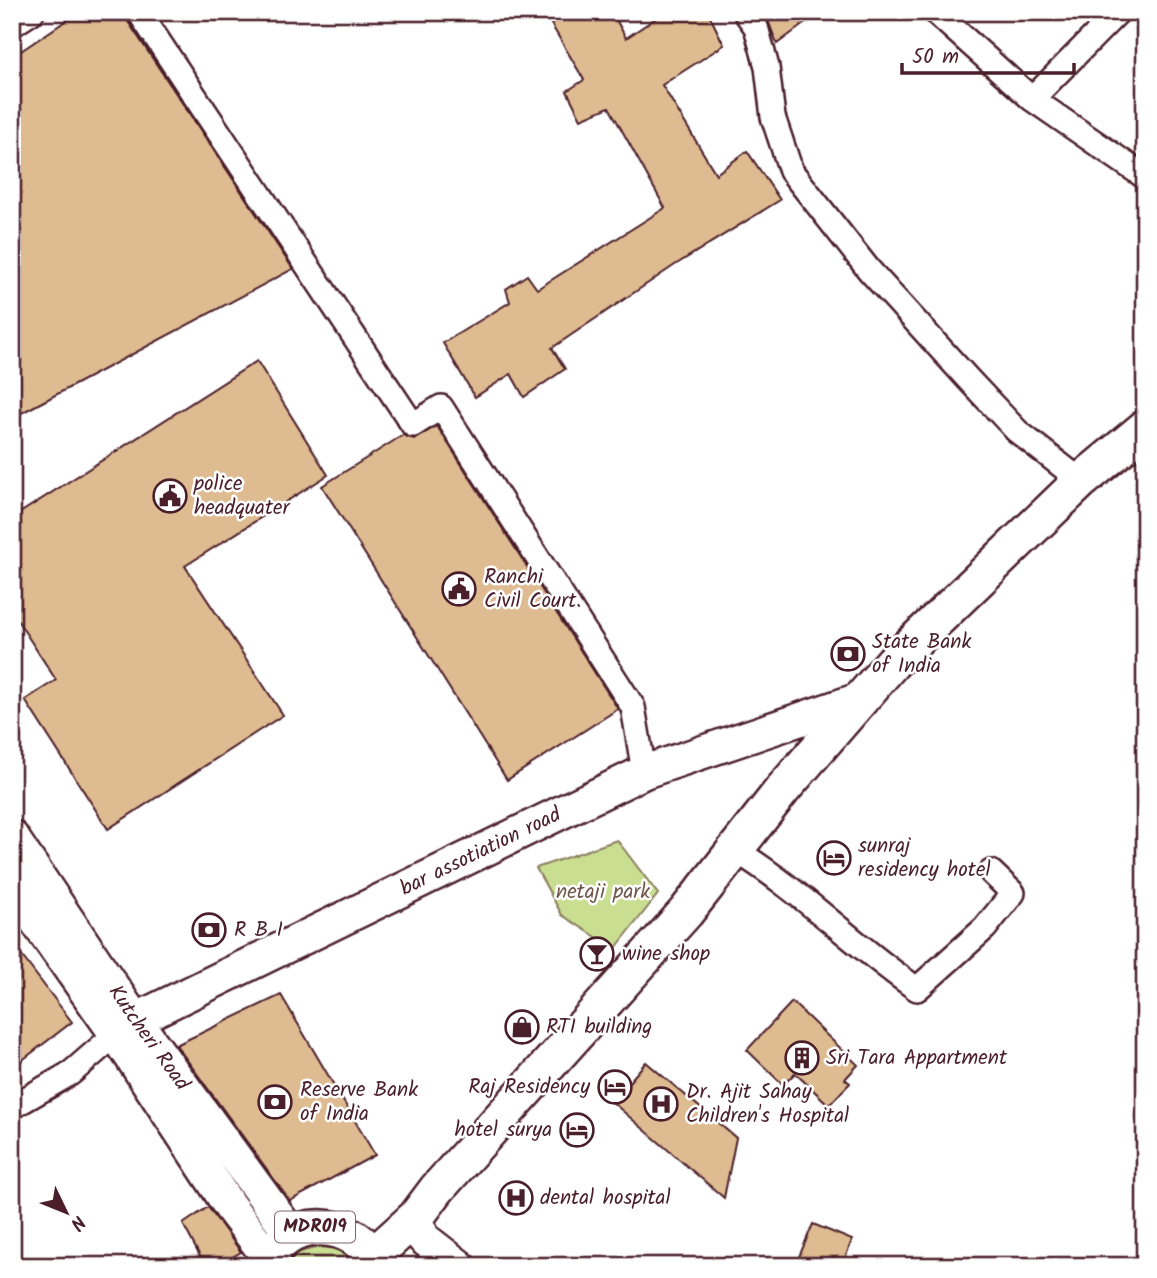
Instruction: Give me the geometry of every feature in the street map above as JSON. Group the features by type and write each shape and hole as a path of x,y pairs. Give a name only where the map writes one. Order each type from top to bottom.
{"main road":[{"path":"375,1261 416,1217 446,1178 686,912 783,789 893,662 1082,481 1145,428"},
{"name":"bar assotiation road","path":"125,1027 644,772 860,699"},
{"name":"Kutcheri Road","path":"12,838 125,1027"},
{"path":"13,890 125,1027 230,1206 274,1252"},
{"path":"416,1217 423,1238 458,1266"},
{"name":"MDR019","path":"274,1252 313,1227 336,1228 357,1238 375,1261"}],"street":[{"path":"12,25 32,12"},
{"path":"139,12 413,425 442,407 633,707 644,772"},
{"path":"745,12 756,27 767,67 772,117 792,171 869,270 968,379 1017,431 1082,481"},
{"path":"935,12 1032,99 1145,177"},
{"path":"1032,99 1118,12"},
{"path":"735,849 792,888 893,973 917,989 985,929 1013,893 991,872"},
{"path":"12,1107 71,1073 125,1027"}],"green space":[{"name":"netaji park","path":"617,840 658,894 615,949 562,915 536,868"},
{"path":"319,1247 339,1249 359,1266 285,1266 300,1252"}],"building":[{"path":"79,12 125,12 127,20 293,269 12,418 12,57"},
{"path":"544,12 612,12 626,38 665,12 708,12 724,45 662,85 716,174 747,151 780,200 675,265 552,348 565,369 524,397 511,374 475,397 443,343 510,302 506,289 527,275 537,289 665,208 609,107 581,119 567,91 584,80"},
{"path":"763,12 820,12 777,44"},
{"path":"257,361 328,475 185,566 283,715 108,829 25,700 56,680 12,612 12,518"},
{"path":"437,426 618,709 507,780 322,486 403,435 414,439"},
{"path":"12,943 72,1022 12,1068"},
{"name":"Reserve Bank of India","path":"281,995 375,1155 290,1201 176,1045"},
{"name":"Sri Tara Appartment","path":"792,1002 858,1065 845,1079 850,1083 829,1105 795,1073 783,1085 747,1050"},
{"path":"646,1062 736,1138 724,1198 612,1102"},
{"path":"208,1207 241,1252 217,1266 205,1266 183,1224"},
{"path":"813,1224 852,1240 842,1266 795,1266"}],"place":[{"name":"police headquater","path":"170,496"},
{"name":"Ranchi Civil Court.","path":"459,589"},
{"name":"State Bank of India","path":"848,654"},
{"name":"sunraj residency hotel","path":"834,858"},
{"name":"R B I","path":"209,930"},
{"name":"wine shop","path":"597,954"},
{"name":"RTI building","path":"522,1027"},
{"name":"Sri Tara Appartment","path":"802,1058"},
{"name":"Raj Residency","path":"615,1087"},
{"name":"Reserve Bank of India","path":"275,1102"},
{"name":"Dr. Ajit Sahay Children's Hospital","path":"661,1104"},
{"name":"hotel surya","path":"577,1130"},
{"name":"dental hospital","path":"516,1198"}]}
